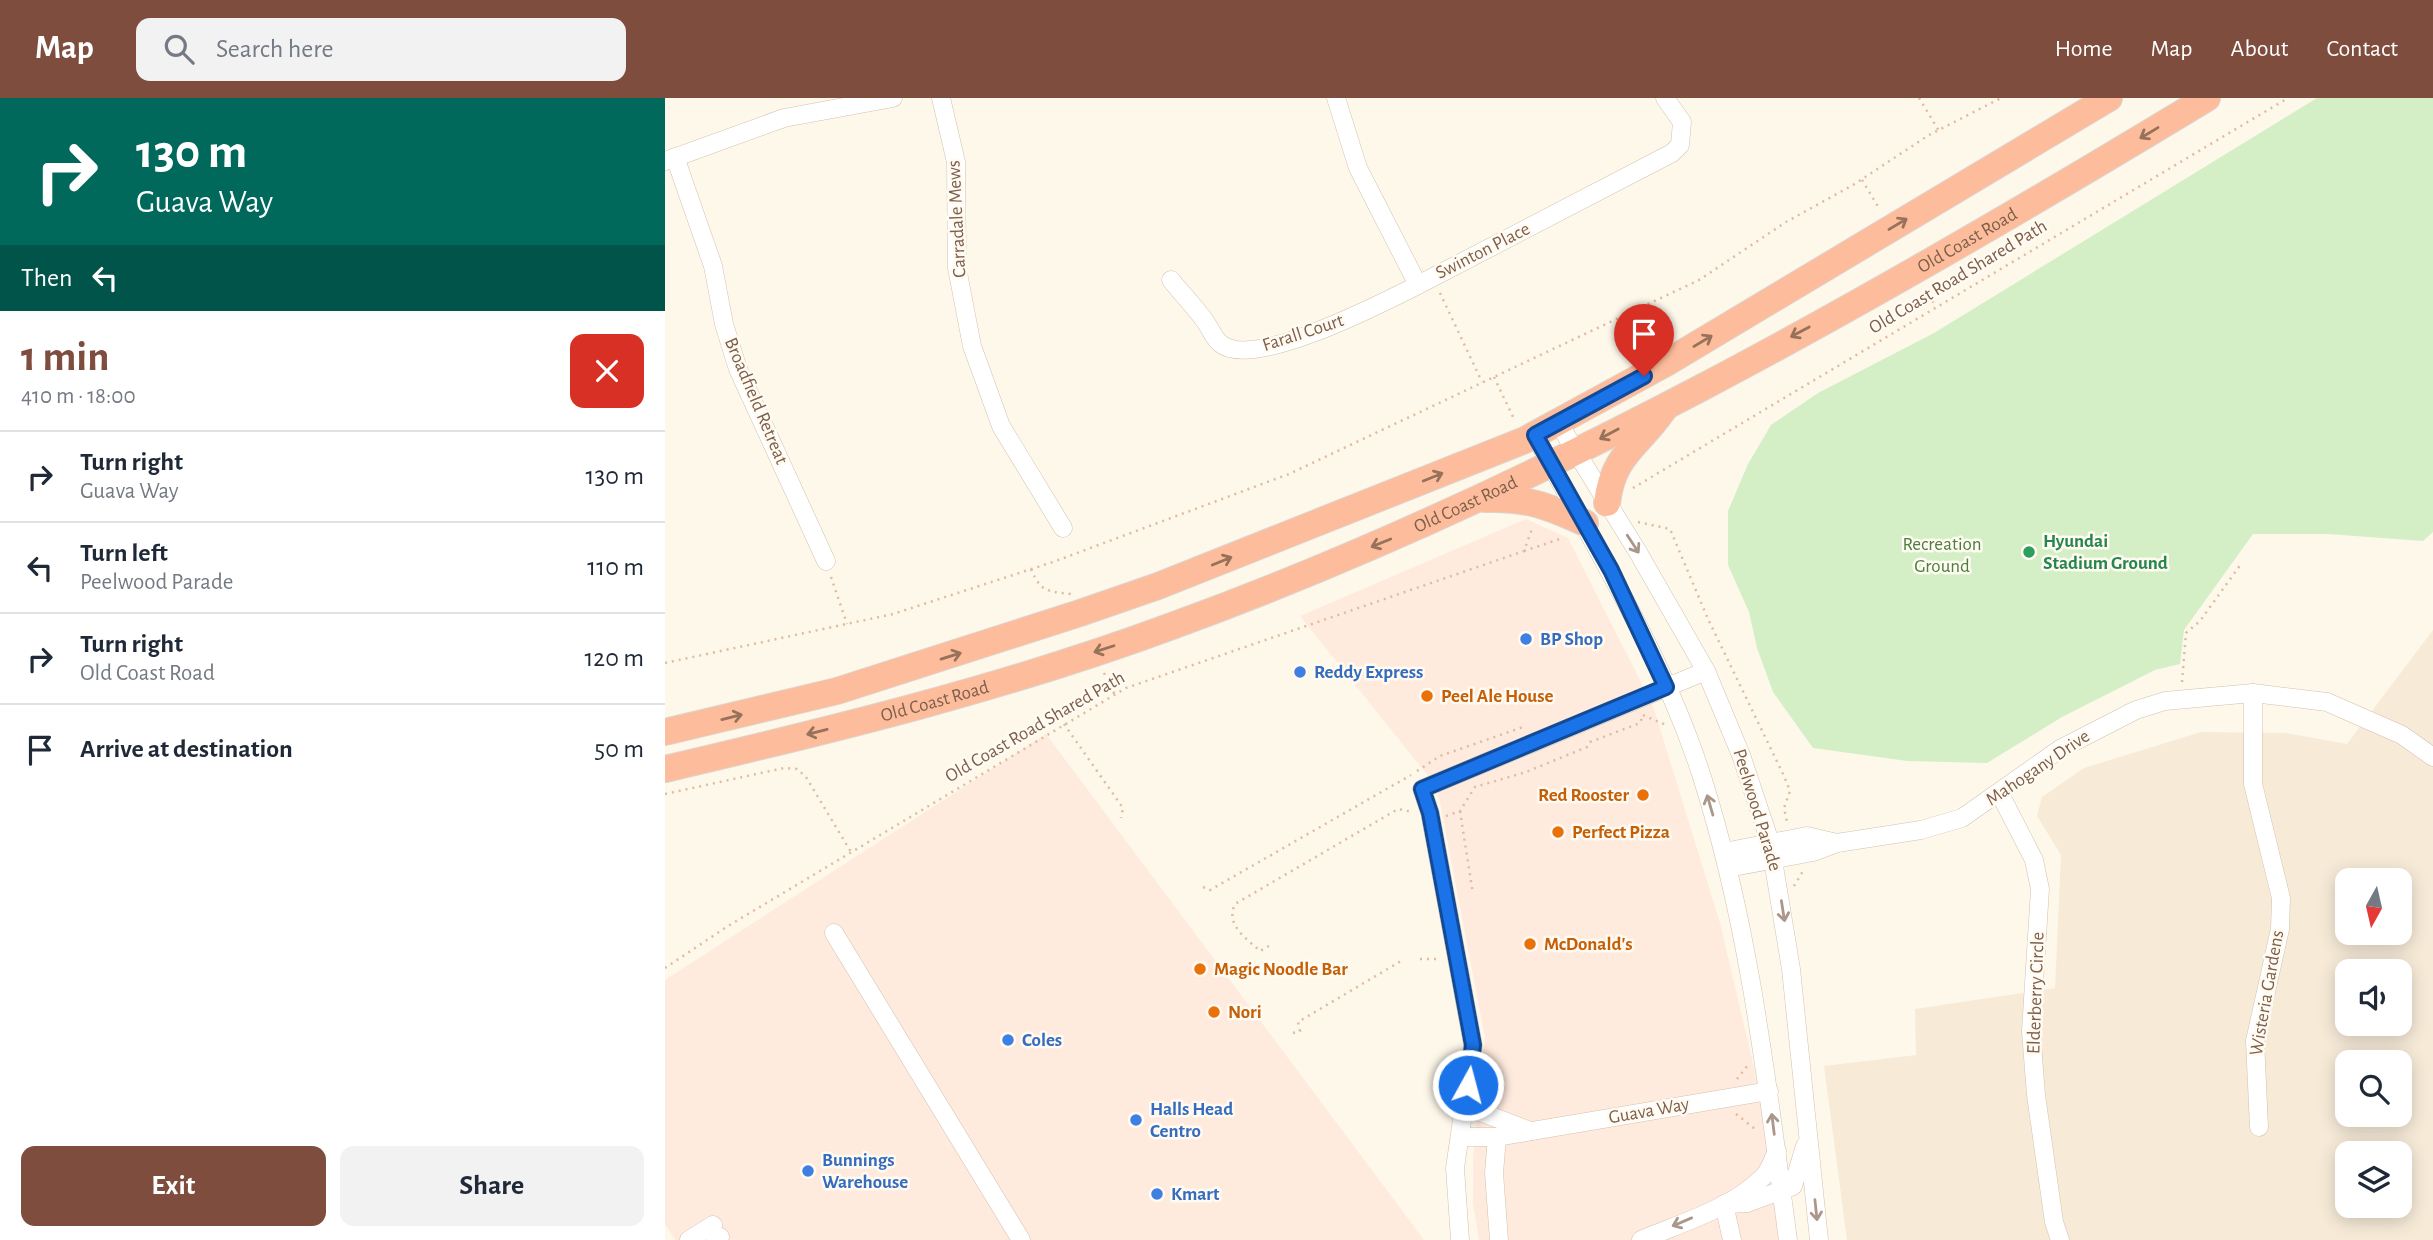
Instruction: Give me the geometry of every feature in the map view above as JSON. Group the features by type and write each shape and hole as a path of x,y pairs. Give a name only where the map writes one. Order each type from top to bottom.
{"highway":[{"name":"Old Coast Road","path":"665,732 837,691 1080,613 1183,576 1535,435 1666,363 2109,98"},
{"name":"Old Coast Road","path":"665,769 883,716 1169,628 1412,530 1551,464 1915,270 2207,98"},
{"path":"1607,503 1610,479 1616,465 1652,427 1669,402"},
{"path":"1476,499 1518,498 1543,503 1578,530"}],"street":[{"path":"670,159 784,118 893,98"},
{"name":"Carradale Mews","path":"941,98 956,162 957,268 972,346 1001,426 1063,528"},
{"name":"Swinton Place","path":"1336,98 1358,168 1425,281 1672,153 1680,145 1682,122 1665,98"},
{"name":"Broadfield Retreat","path":"670,159 713,266 724,324 738,369 826,561"},
{"name":"Farall Court","path":"1171,280 1221,344 1235,349 1254,349 1303,337 1353,317 1425,281"},
{"name":"Peelwood Parade","path":"1559,424 1706,671 1741,755 1770,842 1791,969 1819,1240"},
{"path":"1535,435 1551,464 1578,530 1611,570 1666,687 1701,775 1726,860 1751,976 1788,1240"},
{"path":"1460,1240 1455,1168 1473,1045 1430,813 1422,789 1706,671"},
{"name":"Mahogany Drive","path":"1726,860 1775,860 1813,852 1837,843 1921,830 1962,818 2060,750 2136,710 2165,701 2253,693 2327,702 2402,735 2433,757"},
{"name":"Wisteria Gardens","path":"2253,693 2253,784 2280,898 2280,929 2255,1041 2259,1127"},
{"name":"Elderberry Circle","path":"2000,794 2034,860 2040,889 2031,1031 2038,1108 2054,1222 2060,1240"},
{"name":"Mahogany Drive","path":"1726,860 1770,842 1807,836 1837,843"},
{"path":"834,933 1021,1240"},
{"name":"Guava Way","path":"1461,1137 1497,1137 1769,1091"},
{"path":"1465,1106 1530,1131"},
{"path":"1724,1204 1747,1203 1793,1186 1809,1132"},
{"path":"1497,1137 1494,1173 1499,1240"},
{"path":"1641,1240 1724,1204 1767,1174 1777,1151"},
{"path":"1724,1204 1732,1240"},
{"path":"689,1240 716,1234"}],"path":[{"path":"1919,98 1938,131"},
{"path":"665,663 893,614 1053,562 1263,484 1699,280 1786,222 1938,131 2001,98"},
{"name":"Old Coast Road Shared Path","path":"1643,481 2288,98"},
{"path":"1425,281 1482,382"},
{"path":"1524,551 1536,517"},
{"name":"Old Coast Road Shared Path","path":"665,968 728,926 1126,688 1578,530"},
{"path":"826,561 847,624"},
{"path":"2177,691 2182,683 2186,633 2200,621 2241,564"},
{"path":"1634,701 1640,713 1669,726"},
{"path":"1064,724 1112,789 1123,808 1121,818"},
{"path":"1203,887 1210,890 1440,756 1500,733 1528,726"},
{"path":"665,794 784,768 797,769 806,777 851,852"},
{"path":"1461,811 1473,894"},
{"path":"1232,923 1260,951 1269,946"},
{"path":"1420,959 1449,958"},
{"path":"1293,1033 1300,1031 1298,1022 1401,961"},
{"path":"1755,1058 1730,1087 1734,1112 1762,1134"}],"shaded area":[{"path":"1526,519 1568,538 1653,706 1720,923 1763,1106 1781,1240 1479,1240 1473,1203 1473,1159 1485,1037 1437,787 1300,616"},
{"path":"2433,630 2433,1240 1847,1240 1824,1066 1916,1055 1915,1009 2055,988 2061,855 2037,816 2042,797 2084,768 2201,732 2286,733 2347,744"},
{"path":"1046,734 1424,1240 675,1240 665,1224 665,980"}],"green space":[{"name":"Recreation Ground","path":"2317,98 2433,98 2433,532 2423,541 2328,534 2253,534 2184,630 2180,664 2155,670 2062,717 1987,763 1907,761 1813,748 1773,692 1757,648 1749,612 1728,565 1728,511 1748,464 1771,425 1818,393 1934,333"}],"place":[{"name":"Hyundai Stadium Ground","path":"2029,552"},
{"name":"BP Shop","path":"1526,639"},
{"name":"Reddy Express","path":"1300,672"},
{"name":"Peel Ale House","path":"1427,696"},
{"name":"Red Rooster","path":"1643,795"},
{"name":"Perfect Pizza","path":"1558,832"},
{"name":"McDonald's","path":"1530,944"},
{"name":"Magic Noodle Bar","path":"1200,969"},
{"name":"Nori","path":"1214,1012"},
{"name":"Coles","path":"1008,1040"},
{"name":"Halls Head Centro","path":"1136,1120"},
{"name":"Bunnings Warehouse","path":"808,1171"},
{"name":"Kmart","path":"1157,1194"}],"route":[{"path":"1468,1085 1473,1045 1430,813 1422,789 1666,687 1611,570 1535,435 1644,376"}]}
